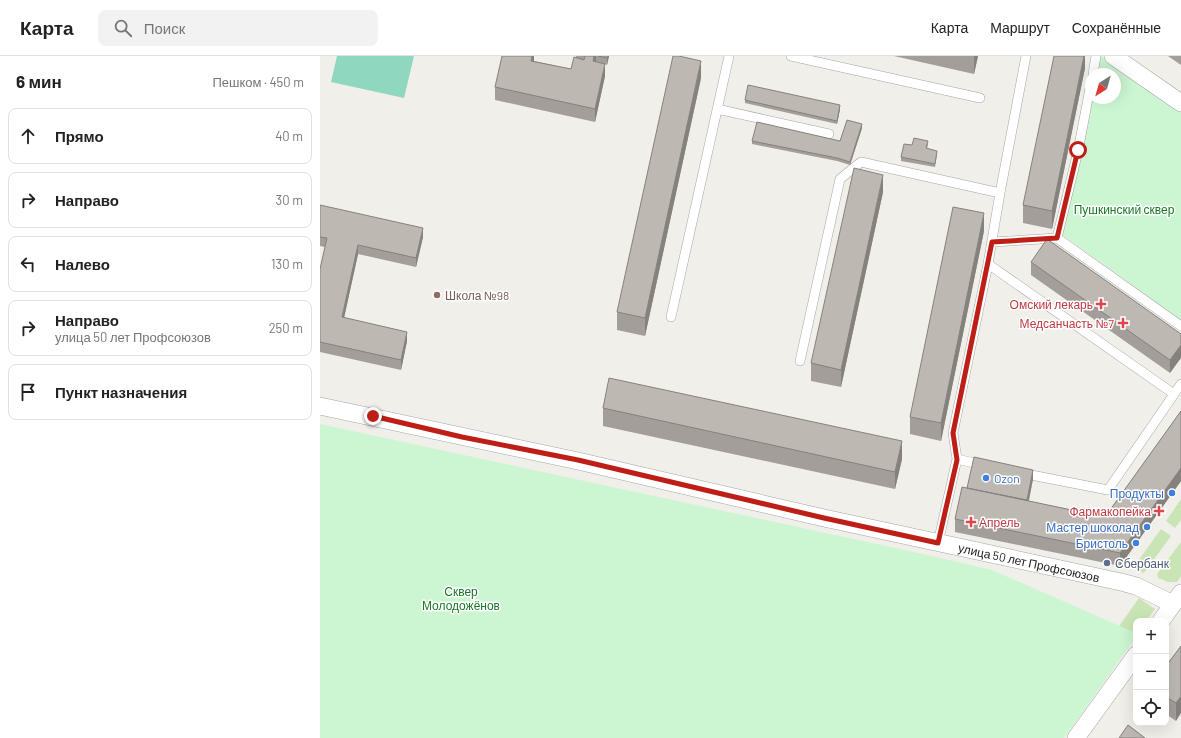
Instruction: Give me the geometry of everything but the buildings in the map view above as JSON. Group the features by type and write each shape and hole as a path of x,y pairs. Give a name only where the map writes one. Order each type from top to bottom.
{"street":[{"path":"1113,56 1181,103"},
{"name":"улица 50 лет Профсоюзов","path":"320,406 578,460 824,518 1121,582 1177,598"},
{"path":"1163,618 1177,598"},
{"path":"1076,738 1133,659"}],"lane":[{"path":"671,317 729,56"},
{"path":"791,56 980,98"},
{"path":"938,543 957,460 953,433 988,264 1026,56"},
{"path":"1094,68 1096,56"},
{"path":"1057,238 1078,150 1087,104"},
{"path":"717,109 829,134"},
{"path":"800,361 840,179 861,162 1000,193"},
{"path":"992,242 1057,238 1181,326"},
{"path":"988,264 1174,394"},
{"path":"1010,470 1108,490 1181,384"},
{"path":"957,460 995,467"}],"green space":[{"path":"337,56 414,56 404,98 331,82"},
{"name":"Пушкинский сквер","path":"1101,56 1118,68 1098,68"},
{"name":"Пушкинский сквер","path":"1121,70 1181,112 1181,320 1060,233 1091,104 1121,104"},
{"name":"Сквер Молодожёнов","path":"320,424 992,570 1133,632 1133,641 1064,738 320,738"},
{"path":"1181,499 1181,520 1175,528 1166,521"},
{"path":"1161,529 1171,536 1144,573 1133,568"},
{"path":"1181,542 1181,576 1177,582 1168,582 1158,578 1157,574"},
{"path":"1139,598 1155,609 1148,618 1133,618 1133,638 1040,738"}],"place":[{"name":"Школа №98","path":"437,295"},
{"name":"Омский лекарь","path":"1101,304"},
{"name":"Медсанчасть №7","path":"1123,323"},
{"name":"Ozon","path":"986,478"},
{"name":"Продукты","path":"1172,493"},
{"name":"Фармакопейка","path":"1159,511"},
{"name":"Апрель","path":"971,522"},
{"name":"Мастер шоколад","path":"1147,527"},
{"name":"Бристоль","path":"1136,543"},
{"name":"Сбербанк","path":"1107,563"}],"route":[{"path":"373,416 462,437 578,460 824,518 938,543 957,460 953,433 992,242 1057,238 1078,150"}]}
